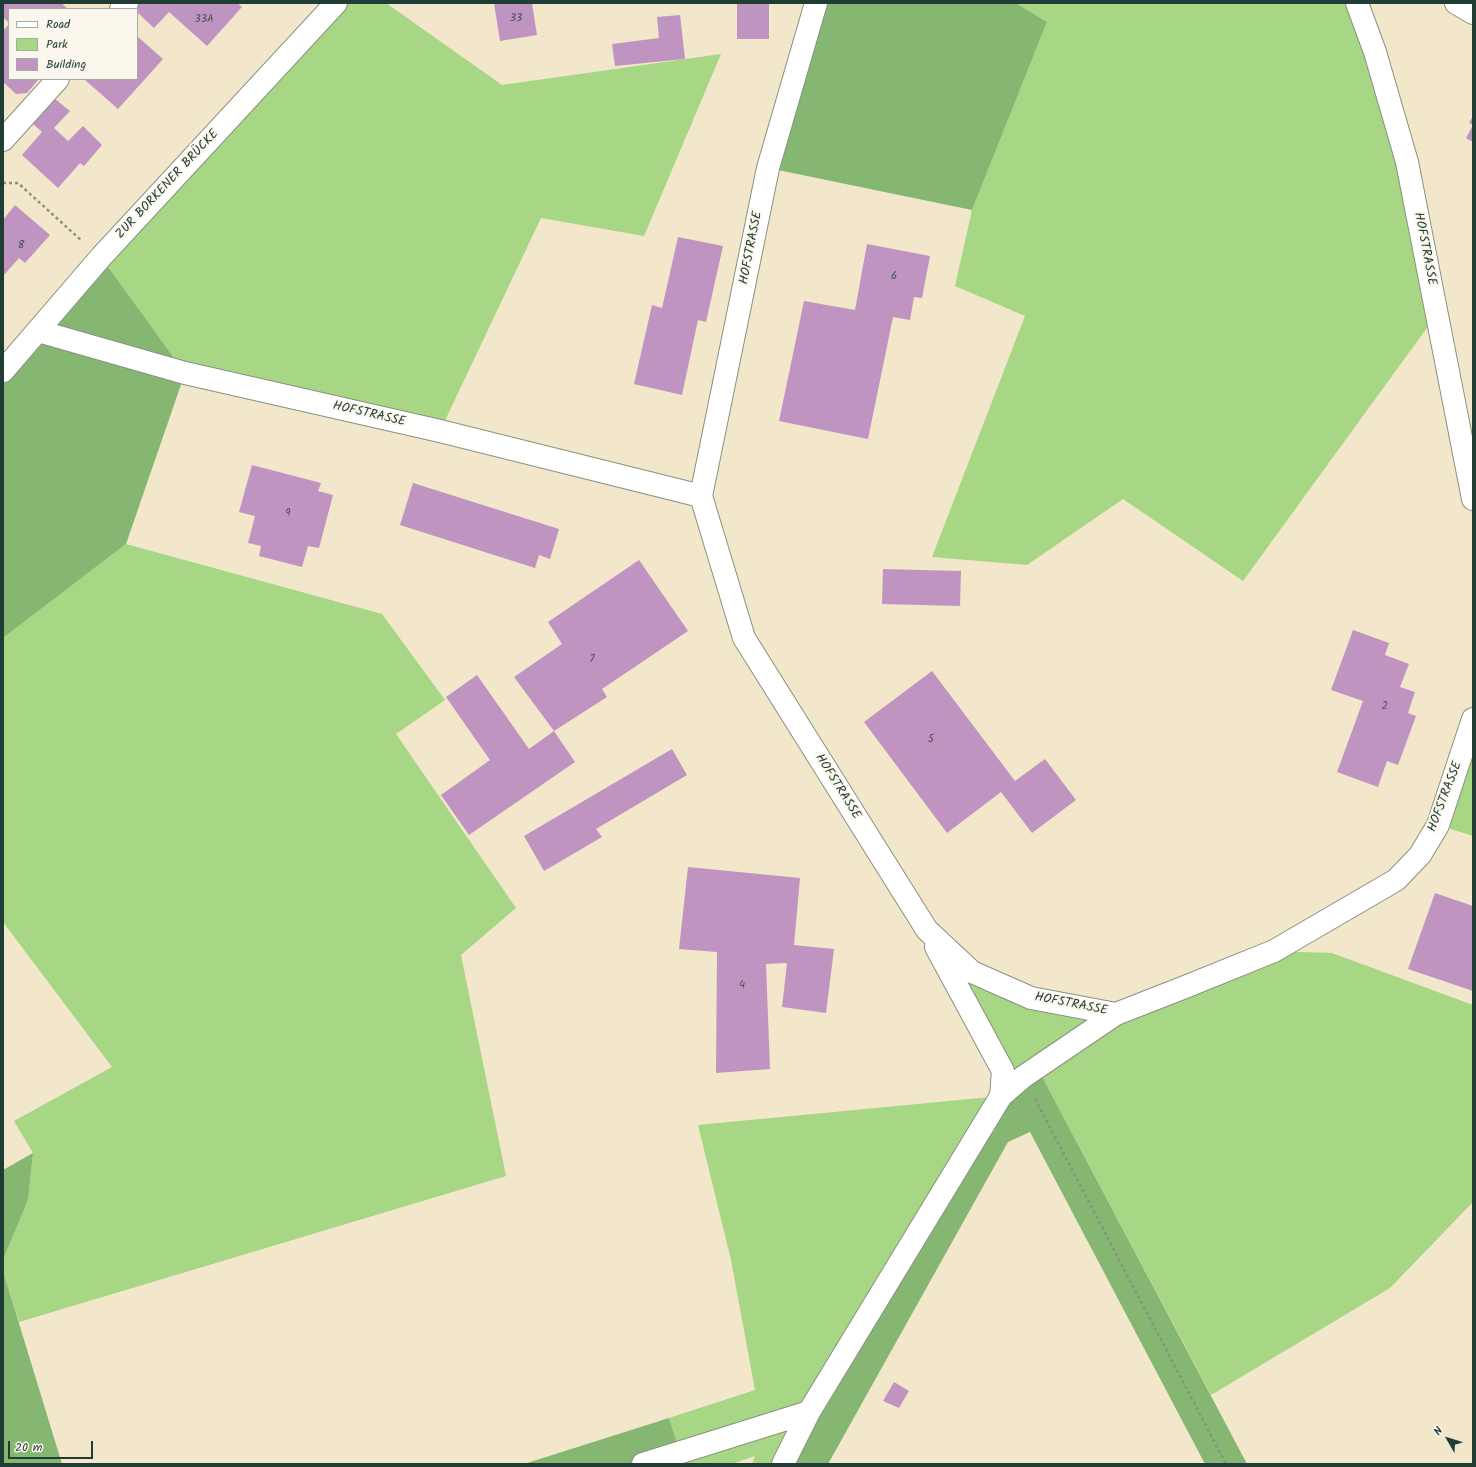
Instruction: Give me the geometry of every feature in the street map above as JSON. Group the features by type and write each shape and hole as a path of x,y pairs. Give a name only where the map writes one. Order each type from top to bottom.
{"street":[{"name":"ZUR BORKENER BRÜCKE","path":"3,371 101,257 336,3"},
{"name":"HOFSTRASSE","path":"816,3 768,168 701,496 744,638 927,930 972,972 1018,993 1031,998 1116,1014 1274,951 1396,880 1420,855 1438,825 1473,718"},
{"name":"HOFSTRASSE","path":"1357,3 1375,52 1407,162 1473,499"},
{"path":"1456,3 1473,13"},
{"path":"3,140 57,80"},
{"name":"HOFSTRASSE","path":"38,331 185,373 440,431 701,496"},
{"path":"927,930 1004,1072 1001,1096"},
{"path":"783,1464 809,1412 1001,1096 1023,1077 1116,1014"},
{"path":"643,1464 809,1412"}],"path":[{"path":"3,183 18,183 101,257"},
{"path":"1023,1077 1226,1464"}],"green space":[{"path":"336,3 386,3 502,85 721,54 644,236 541,218 440,431 185,373 101,257"},
{"path":"816,3 1016,3 1047,22 972,210 768,168"},
{"path":"1016,3 1357,3 1437,314 1243,581 1123,499 1027,565 932,557 1025,316 955,286 972,210 1047,22"},
{"path":"101,257 185,373 126,544 3,638 3,371"},
{"path":"126,544 382,614 445,700 396,734 516,908 461,955 506,1176 19,1322 3,1271 3,1260 28,1200 33,1153 14,1121 112,1067 3,922 3,638"},
{"path":"1473,719 1473,836 1438,825"},
{"path":"927,930 972,972 1116,1014 1274,951 1332,953 1473,1005 1473,1202 1390,1288 1211,1395 1037,1067 783,1464 752,1464 755,1456 732,1464 643,1464 680,1452 669,1418 755,1390 731,1260 698,1125 1001,1096 1003,1071"},
{"path":"1037,1067 1247,1464 1205,1464 1030,1132 1008,1142 828,1464 783,1464 987,1119"},
{"path":"33,1153 28,1200 3,1260 3,1170"},
{"path":"3,1271 62,1464 3,1464"},
{"path":"669,1418 680,1452 643,1464 524,1464"}],"building":[{"path":"3,3 61,3 67,8 8,8 8,22 3,17"},
{"path":"139,3 237,3 242,7 207,46 169,12 154,28 138,13 138,8 134,8"},
{"path":"494,3 532,3 537,35 500,41"},
{"path":"737,3 769,3 769,39 737,39"},
{"path":"680,15 685,59 615,66 612,44 659,38 657,17"},
{"path":"8,25 8,80 38,80 27,93 16,94 3,82 3,31"},
{"path":"138,37 163,59 118,109 85,80 138,80"},
{"path":"55,99 70,111 54,128 68,141 83,126 102,145 84,166 80,163 58,188 22,155 42,132 33,124"},
{"path":"1473,116 1473,125 1469,123"},
{"path":"1473,125 1473,142 1466,138"},
{"path":"15,205 50,235 25,263 19,258 3,276 3,220"},
{"path":"678,237 723,246 706,322 698,320 682,395 634,384 652,305 662,308"},
{"path":"867,244 930,256 922,298 914,297 910,320 893,317 868,439 779,421 804,301 855,310"},
{"path":"252,465 321,483 318,491 333,495 319,548 308,546 302,567 259,556 261,546 248,543 255,516 239,512"},
{"path":"413,483 559,529 550,559 539,555 535,568 400,525"},
{"path":"639,560 688,631 602,689 607,697 554,731 514,677 562,644 548,622"},
{"path":"883,569 961,571 960,606 882,604"},
{"path":"1353,630 1389,643 1385,655 1409,664 1400,687 1415,692 1408,713 1416,716 1398,765 1387,761 1378,787 1337,772 1363,701 1331,690"},
{"path":"932,671 1015,781 1045,759 1076,800 1032,833 1001,792 947,833 864,722"},
{"path":"477,675 529,749 554,731 575,762 469,835 441,795 490,760 446,697"},
{"path":"672,749 687,775 596,829 602,837 544,871 524,836"},
{"path":"688,867 800,878 794,945 834,949 826,1013 782,1007 787,963 766,964 770,1069 716,1073 717,952 679,949"},
{"path":"1435,893 1473,906 1473,991 1408,969"},
{"path":"894,1382 909,1391 899,1408 883,1401"}]}
